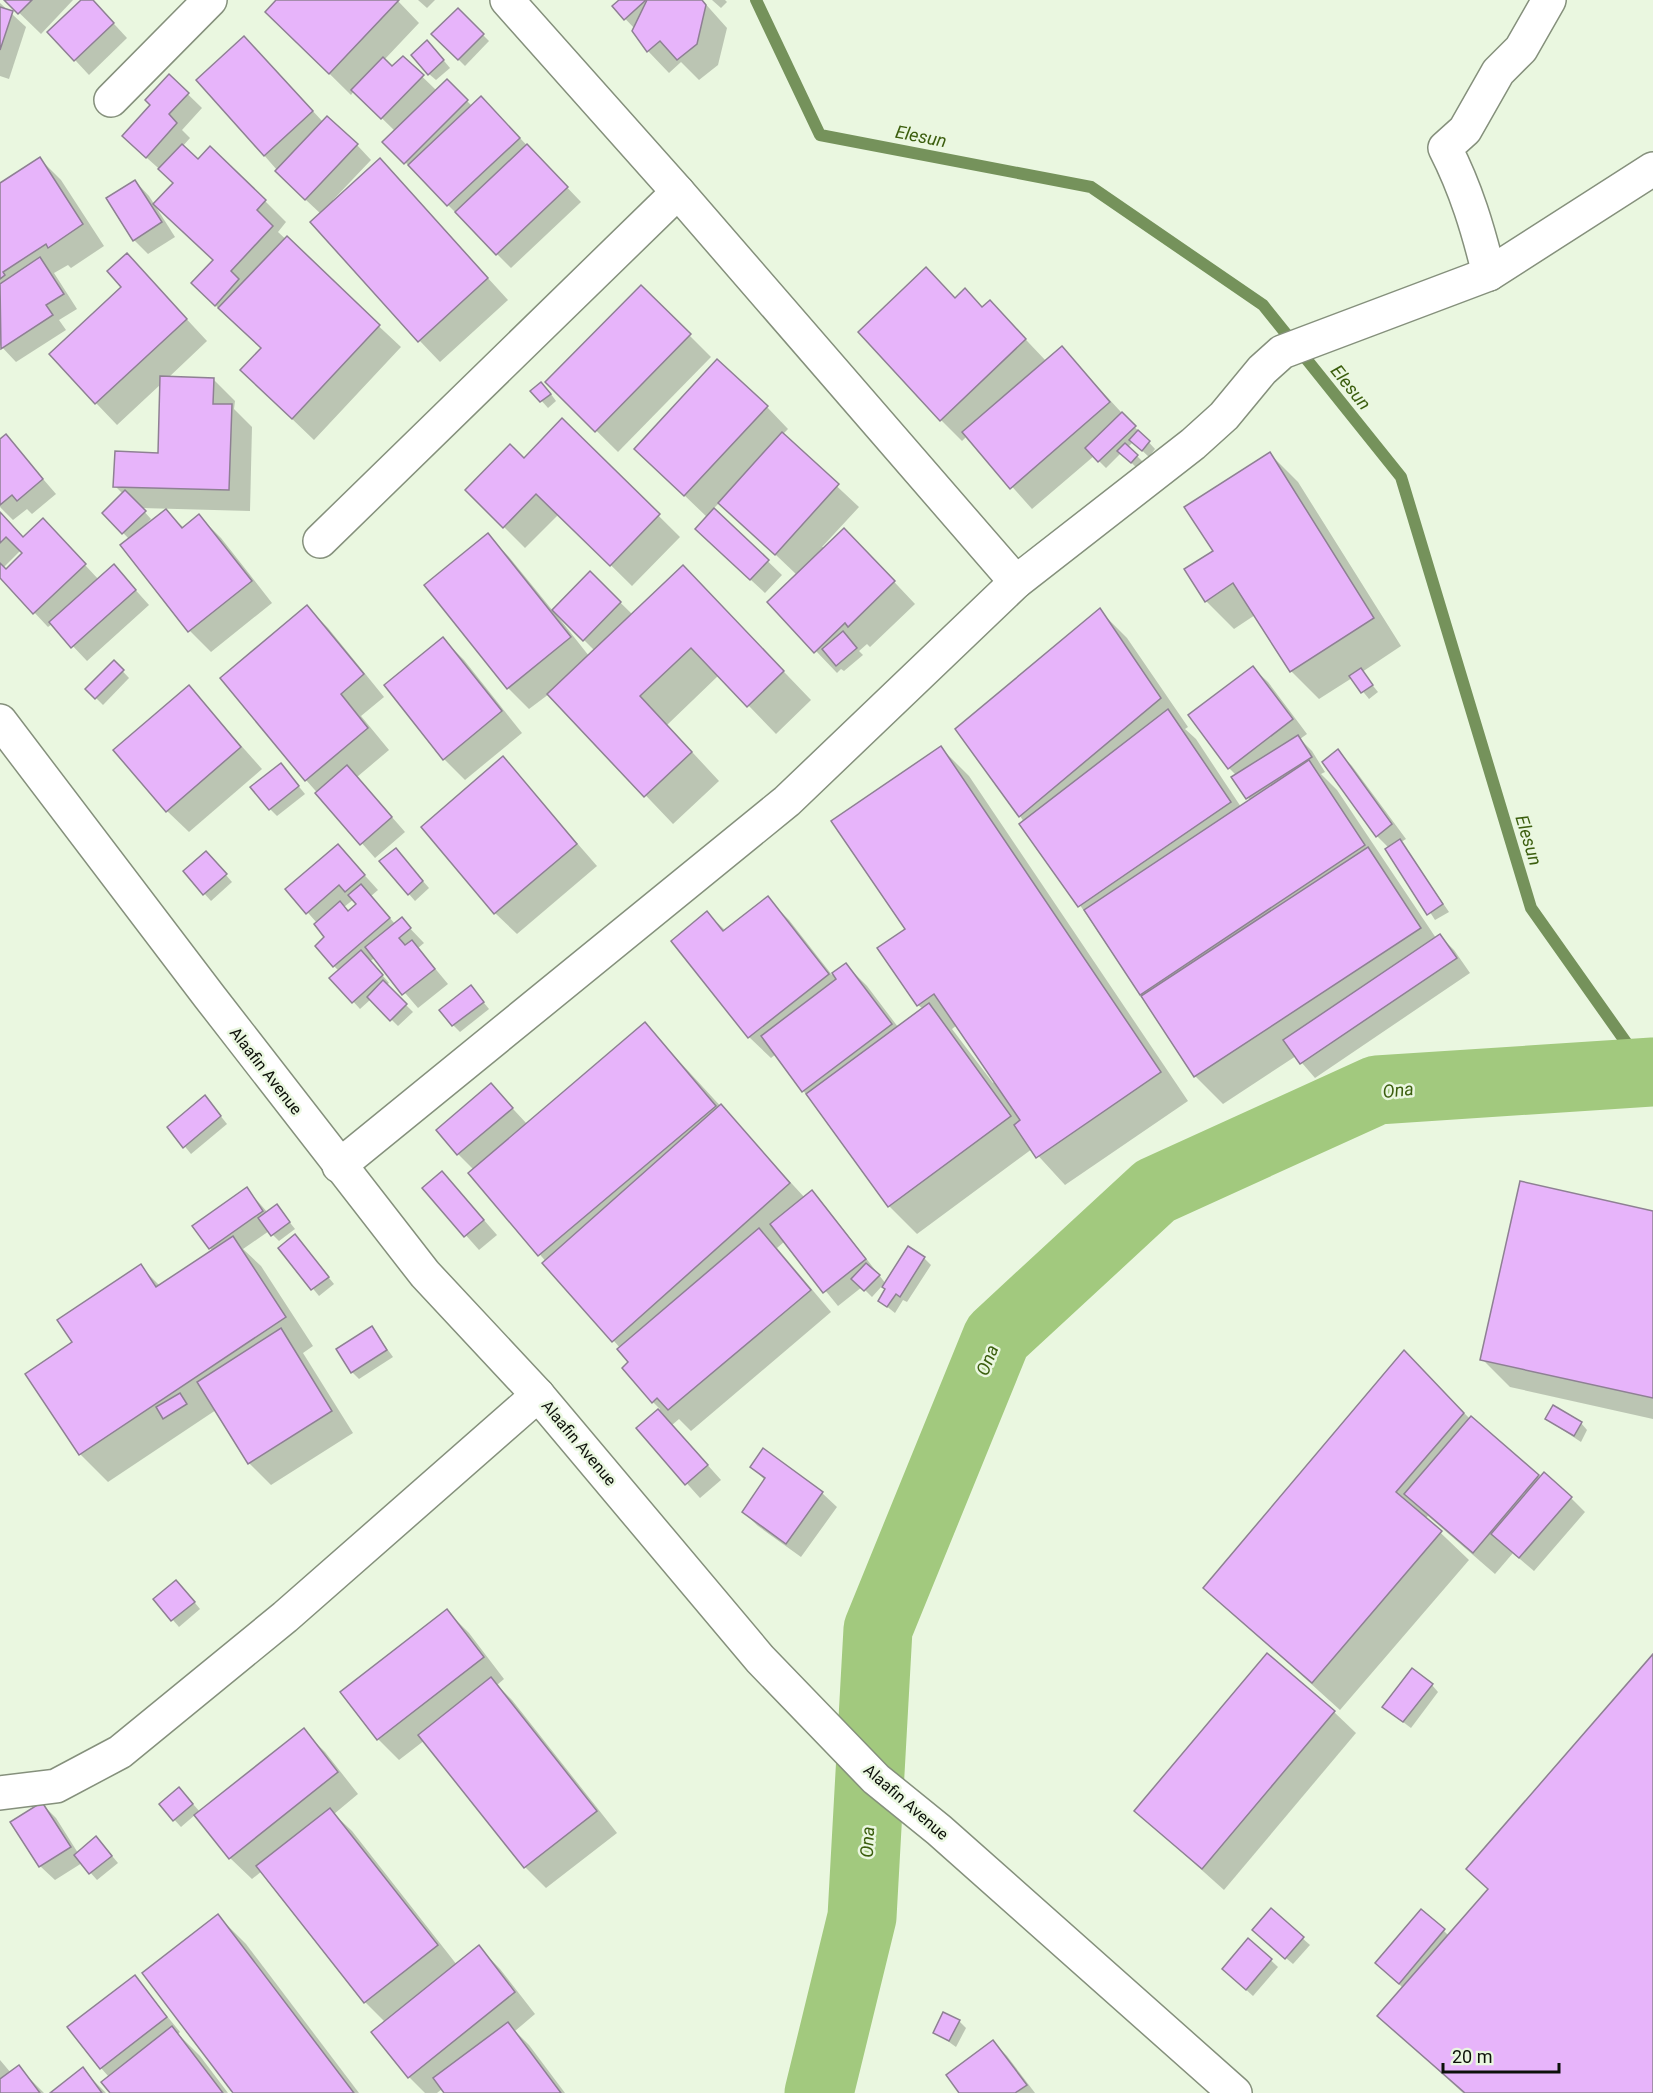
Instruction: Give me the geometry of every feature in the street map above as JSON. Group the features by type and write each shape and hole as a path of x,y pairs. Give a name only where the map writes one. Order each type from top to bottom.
{"street":[{"path":"111,100 210,0"},
{"path":"507,0 678,192 1016,582"},
{"path":"1489,274 1476,220 1464,186 1445,148 1465,130 1498,72 1521,49 1549,0"},
{"path":"339,1166 787,801 1016,582 1193,444 1224,416 1282,352 1489,274 1653,169"},
{"path":"320,542 678,192"},
{"name":"Alaafin Avenue","path":"0,721 424,1274 538,1395 760,1659 876,1779 948,1838 1235,2093"},
{"path":"0,1793 56,1786 120,1752 285,1617 538,1395"}],"building":[{"path":"4,0 32,0 18,14"},
{"path":"81,0 93,0 114,23 74,61 47,32"},
{"path":"276,0 399,0 329,74 265,12"},
{"path":"619,0 646,0 624,20 612,6"},
{"path":"647,0 702,0 706,5 697,44 677,60 660,41 647,52 632,31"},
{"path":"0,7 13,11 0,50"},
{"path":"458,8 484,34 458,60 431,34"},
{"path":"244,36 313,111 264,156 196,80"},
{"path":"427,40 444,60 428,75 411,55"},
{"path":"403,56 424,75 381,119 351,90 383,57 392,66"},
{"path":"169,74 189,93 169,114 177,123 146,158 122,136 150,105 145,100"},
{"path":"447,79 468,100 404,164 382,142"},
{"path":"481,96 520,138 447,206 408,165"},
{"path":"327,116 358,144 305,200 275,171"},
{"path":"182,144 198,159 210,146 266,200 257,210 273,226 231,271 239,279 215,306 191,283 213,260 153,204 173,183 158,169"},
{"path":"527,144 568,187 496,255 455,212"},
{"path":"40,157 83,224 48,248 46,244 3,272 5,275 0,279 0,183"},
{"path":"380,158 488,278 418,342 310,222"},
{"path":"135,180 162,222 133,241 106,198"},
{"path":"287,236 380,325 292,419 240,370 261,348 218,308"},
{"path":"127,253 187,319 95,404 49,354 121,287 107,271"},
{"path":"40,257 64,294 46,305 53,315 1,349 0,284"},
{"path":"926,267 955,298 965,288 982,307 990,300 1026,339 940,421 858,332"},
{"path":"641,285 691,334 595,432 545,382"},
{"path":"1062,346 1110,402 1010,489 962,432"},
{"path":"717,359 768,406 684,496 634,449"},
{"path":"160,376 214,378 213,404 232,404 229,490 113,487 115,451 158,453"},
{"path":"541,382 551,394 540,402 530,391"},
{"path":"1122,412 1136,426 1098,462 1085,448"},
{"path":"562,418 660,514 610,566 536,494 503,528 465,490 510,444 524,458"},
{"path":"1138,430 1150,441 1142,451 1129,440"},
{"path":"782,432 839,484 775,555 718,503"},
{"path":"6,434 43,479 17,501 12,495 0,505 0,439"},
{"path":"1125,443 1138,455 1131,463 1117,451"},
{"path":"1270,452 1374,618 1290,672 1233,583 1205,602 1184,569 1213,551 1184,507"},
{"path":"125,490 146,511 122,534 102,513"},
{"path":"714,508 769,560 750,580 695,529"},
{"path":"166,509 182,528 199,514 252,581 188,632 120,545"},
{"path":"0,512 23,537 43,518 86,564 33,614 0,578 0,563 6,569 22,553 6,537 0,543"},
{"path":"844,528 895,581 848,627 845,623 814,653 767,602"},
{"path":"488,533 571,637 507,689 424,585"},
{"path":"114,564 136,590 71,648 49,622"},
{"path":"683,565 784,671 747,707 691,648 640,696 692,752 644,797 547,694"},
{"path":"590,571 621,602 583,641 552,610"},
{"path":"307,605 364,674 341,694 368,728 305,781 220,678"},
{"path":"1100,608 1161,698 1019,817 955,729"},
{"path":"843,631 857,648 836,666 822,649"},
{"path":"443,637 502,711 443,760 384,685"},
{"path":"114,660 124,670 95,699 85,689"},
{"path":"1253,666 1293,719 1228,769 1188,715"},
{"path":"1361,668 1373,685 1361,693 1349,676"},
{"path":"189,685 241,747 166,812 113,750"},
{"path":"1168,709 1231,802 1078,907 1019,824"},
{"path":"1298,735 1312,757 1246,799 1231,777"},
{"path":"941,746 1161,1072 1036,1158 1014,1125 1020,1120 934,994 917,1006 877,948 905,929 831,821"},
{"path":"1338,749 1392,824 1376,837 1322,762"},
{"path":"503,756 577,844 494,914 421,827"},
{"path":"1309,760 1365,845 1140,995 1084,910"},
{"path":"281,763 299,786 269,810 250,787"},
{"path":"347,765 392,817 360,845 315,793"},
{"path":"1400,839 1443,904 1427,915 1385,849"},
{"path":"338,844 365,875 345,892 339,885 306,914 285,889"},
{"path":"1368,847 1421,928 1194,1077 1141,996"},
{"path":"396,848 423,881 408,895 379,861"},
{"path":"206,851 227,874 203,895 183,871"},
{"path":"361,884 390,918 333,967 315,946 324,937 314,924 340,901 348,911 356,904 348,895"},
{"path":"768,896 829,974 748,1038 671,941 707,911 723,931"},
{"path":"402,917 411,928 399,938 405,945 412,940 435,969 402,995 365,947"},
{"path":"1440,934 1457,958 1300,1064 1283,1040"},
{"path":"361,950 383,975 352,1003 329,978"},
{"path":"846,963 892,1024 802,1092 761,1036 836,979 832,973"},
{"path":"383,980 407,1004 390,1021 367,997"},
{"path":"471,985 484,1002 452,1026 439,1010"},
{"path":"929,1003 1011,1116 888,1207 806,1094"},
{"path":"645,1022 716,1106 538,1256 468,1173"},
{"path":"491,1083 513,1108 457,1155 436,1130"},
{"path":"205,1095 221,1116 183,1148 167,1127"},
{"path":"721,1104 790,1183 612,1342 542,1263"},
{"path":"442,1171 484,1220 464,1237 422,1188"},
{"path":"1520,1181 1653,1211 1653,1398 1480,1360"},
{"path":"247,1187 263,1211 209,1249 192,1226"},
{"path":"812,1190 866,1259 823,1293 770,1224"},
{"path":"277,1204 290,1222 271,1236 258,1218"},
{"path":"759,1228 811,1290 668,1410 657,1398 652,1403 622,1368 628,1362 617,1349"},
{"path":"295,1234 329,1277 311,1290 278,1248"},
{"path":"233,1236 286,1317 79,1455 25,1374 72,1342 57,1320 141,1264 156,1287"},
{"path":"908,1246 925,1257 900,1297 896,1294 887,1307 878,1301 885,1289 882,1287"},
{"path":"866,1263 880,1275 864,1291 851,1279"},
{"path":"372,1326 387,1350 351,1373 336,1349"},
{"path":"281,1328 332,1411 248,1464 197,1382"},
{"path":"1404,1350 1464,1413 1396,1492 1442,1531 1312,1683 1203,1588"},
{"path":"180,1393 187,1404 163,1419 156,1407"},
{"path":"1553,1405 1582,1422 1574,1436 1545,1419"},
{"path":"658,1409 708,1465 685,1485 636,1428"},
{"path":"1471,1416 1539,1475 1473,1553 1404,1494"},
{"path":"763,1448 823,1492 786,1544 742,1512 765,1478 750,1467"},
{"path":"1544,1472 1572,1497 1519,1558 1491,1534"},
{"path":"176,1580 195,1602 171,1621 153,1599"},
{"path":"447,1609 484,1657 377,1740 340,1692"},
{"path":"1267,1653 1335,1711 1202,1869 1134,1811"},
{"path":"1653,1654 1653,2093 1465,2093 1377,2016 1488,1889 1466,1869"},
{"path":"1412,1668 1433,1684 1403,1722 1382,1707"},
{"path":"491,1677 597,1811 524,1868 418,1735"},
{"path":"304,1728 338,1772 229,1859 194,1815"},
{"path":"179,1787 193,1804 173,1821 159,1804"},
{"path":"42,1802 71,1847 39,1867 10,1822"},
{"path":"330,1808 438,1945 364,2003 256,1866"},
{"path":"96,1836 112,1856 89,1874 74,1855"},
{"path":"1271,1908 1304,1937 1285,1959 1252,1930"},
{"path":"1421,1909 1445,1929 1399,1984 1375,1963"},
{"path":"218,1914 354,2093 233,2093 142,1973"},
{"path":"1248,1938 1272,1959 1246,1990 1222,1969"},
{"path":"479,1945 515,1992 408,2078 371,2032"},
{"path":"135,1975 167,2017 100,2069 67,2027"},
{"path":"943,2012 960,2020 949,2041 933,2033"},
{"path":"508,2022 561,2093 444,2093 433,2078"},
{"path":"172,2026 223,2093 110,2093 101,2082"},
{"path":"993,2040 1027,2085 1015,2093 959,2093 946,2075"},
{"path":"19,2065 40,2093 0,2093 0,2079"},
{"path":"83,2067 102,2093 50,2093"}],"waterway":[{"name":"Elesun","path":"756,0 820,135 1091,187 1263,305 1401,477 1531,908 1647,1072"},
{"name":"Ona","path":"819,2093 862,1917 878,1629 997,1337 1155,1191 1377,1090 1653,1072"}]}
